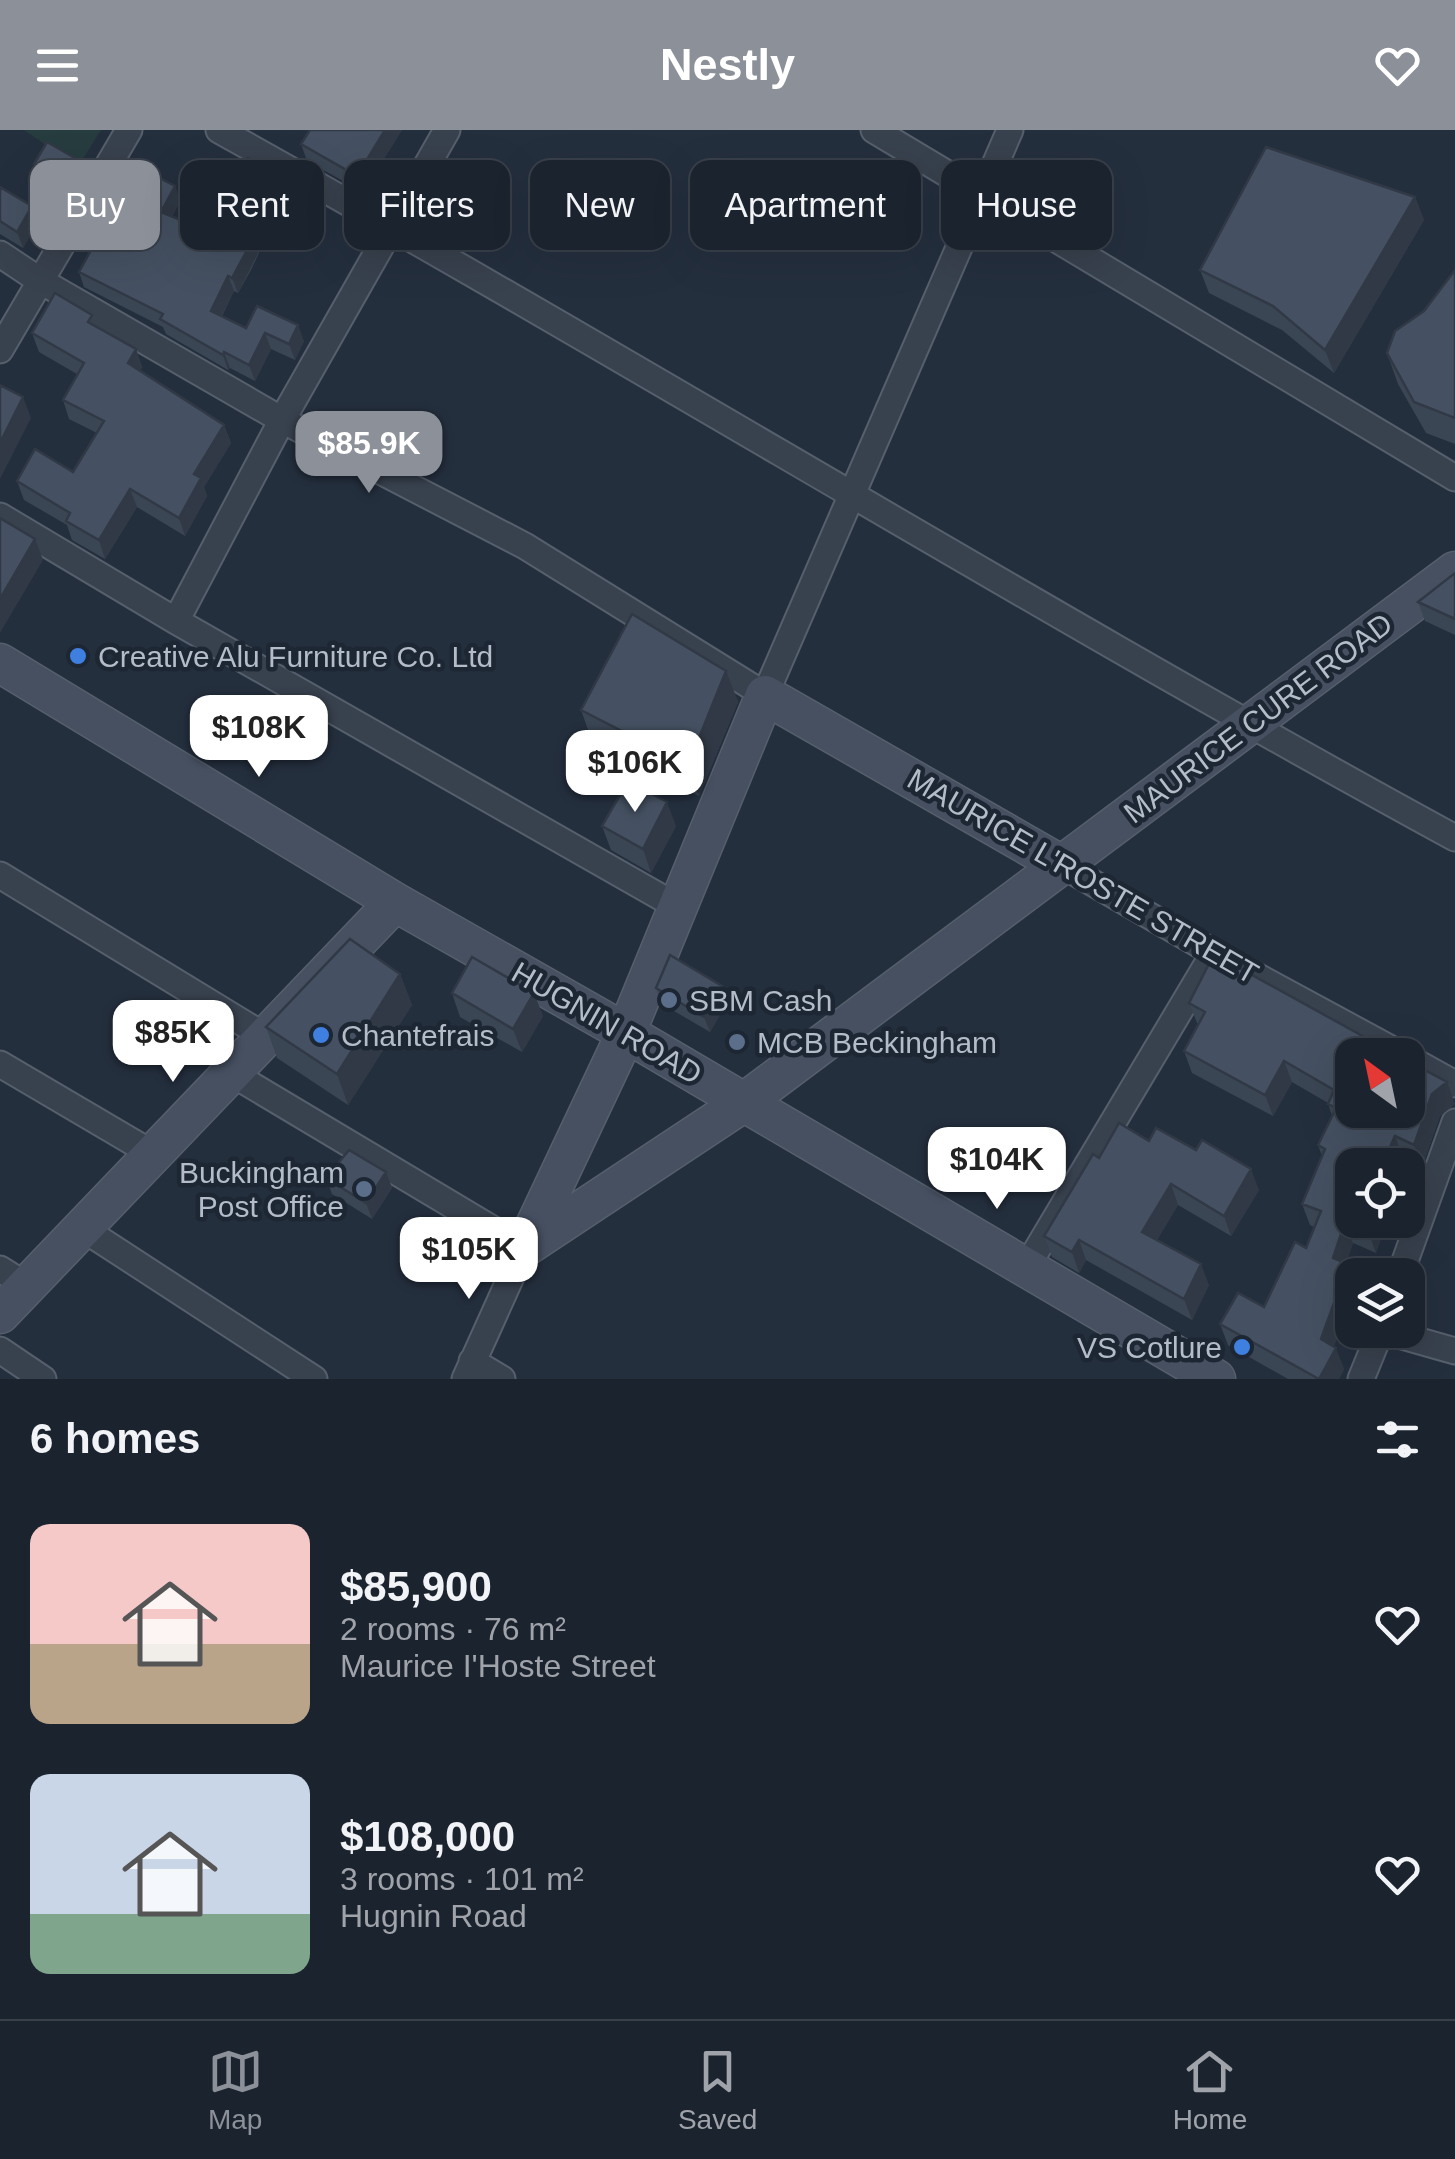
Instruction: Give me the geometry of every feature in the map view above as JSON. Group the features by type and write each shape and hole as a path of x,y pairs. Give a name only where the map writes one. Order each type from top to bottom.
{"main road":[{"name":"MAURICE CURE ROAD","path":"524,1248 743,1103 1455,572"},
{"name":"HUGNIN ROAD","path":"0,662 395,902 1216,1379"},
{"name":"MAURICE L'ROSTE STREET","path":"765,695 1060,864"},
{"path":"524,1248 626,1033 765,695"},
{"path":"0,1314 14,1277 82,1228 395,902"}],"street":[{"path":"0,350 129,130"},
{"path":"219,130 344,199"},
{"path":"429,160 446,130"},
{"path":"874,130 941,170"},
{"path":"996,160 1010,130"},
{"path":"176,622 282,420 378,250"},
{"path":"433,250 1248,726 1455,838"},
{"path":"0,254 282,420 525,546 765,695 957,250"},
{"path":"1074,250 1455,478"},
{"path":"0,516 176,622 678,907"},
{"name":"MAURICE L'ROSTE STREET","path":"1060,864 1372,1038"},
{"path":"0,876 266,1037"},
{"path":"1026,1268 1214,953"},
{"path":"0,1064 153,1154"},
{"name":"MAURICE L'ROSTE STREET","path":"1425,1067 1455,1084"},
{"path":"231,1073 524,1248 468,1370 502,1379"},
{"path":"1406,1258 1455,1122"},
{"path":"82,1228 314,1379"},
{"path":"1425,1342 1455,1351"},
{"path":"1362,1379 1374,1348"},
{"path":"0,1350 43,1379"}],"green space":[{"path":"24,130 101,130 82,160 68,160"}],"building":[{"path":"310,130 385,130 367,160 344,160 344,169 301,144"},
{"path":"47,142 75,158 74,160 36,160"},
{"path":"1266,147 1415,197 1325,350 1273,306 1200,270"},
{"path":"160,178 175,186 161,212 180,220 180,250 247,250 232,278 228,276 211,311 246,328 257,306 298,325 289,344 265,333 249,365 224,352 223,355 160,319 163,314 79,272 91,250 160,250"},
{"path":"0,187 30,205 17,232 0,221"},
{"path":"1455,270 1455,418 1414,402 1387,353 1395,331 1424,311"},
{"path":"55,293 92,315 88,322 136,349 128,363 224,425 194,474 201,478 179,518 130,489 99,540 66,521 70,513 17,481 35,449 73,472 104,421 63,400 84,363 32,333"},
{"path":"0,385 23,397 0,443"},
{"path":"0,518 35,539 0,599"},
{"path":"1455,573 1455,619 1418,602"},
{"path":"632,614 726,671 688,765 581,710"},
{"path":"628,781 667,802 643,849 602,826"},
{"path":"350,939 400,974 337,1074 266,1027"},
{"path":"1214,954 1366,1038 1335,1038 1335,1108 1328,1104 1334,1090 1284,1061 1265,1095 1184,1051 1205,1012 1189,1003"},
{"path":"670,955 722,986 704,1017 656,988"},
{"path":"472,957 534,993 513,1029 452,993"},
{"path":"1425,1070 1447,1082 1432,1094 1425,1114"},
{"path":"1335,1110 1335,1128 1420,1128 1414,1145 1395,1136 1390,1148 1335,1148 1335,1238 1340,1238 1333,1258 1335,1300 1321,1339 1336,1348 1319,1379 1220,1324 1238,1293 1264,1307 1295,1242 1306,1248 1321,1211 1302,1204 1325,1149 1318,1145"},
{"path":"1119,1123 1149,1141 1156,1128 1196,1150 1202,1140 1251,1169 1224,1216 1171,1184 1142,1232 1201,1264 1184,1299 1079,1240 1072,1252 1044,1236 1093,1154 1099,1158"},
{"path":"349,1150 386,1172 366,1203 326,1178"}],"place":[{"name":"Creative Alu Furniture Co. Ltd","path":"78,656"},
{"name":"SBM Cash","path":"669,1000"},
{"name":"Chantefrais","path":"321,1035"},
{"name":"MCB Beckingham","path":"737,1042"},
{"name":"Buckingham Post Office","path":"364,1189"},
{"name":"VS Cotlure","path":"1242,1347"}]}
